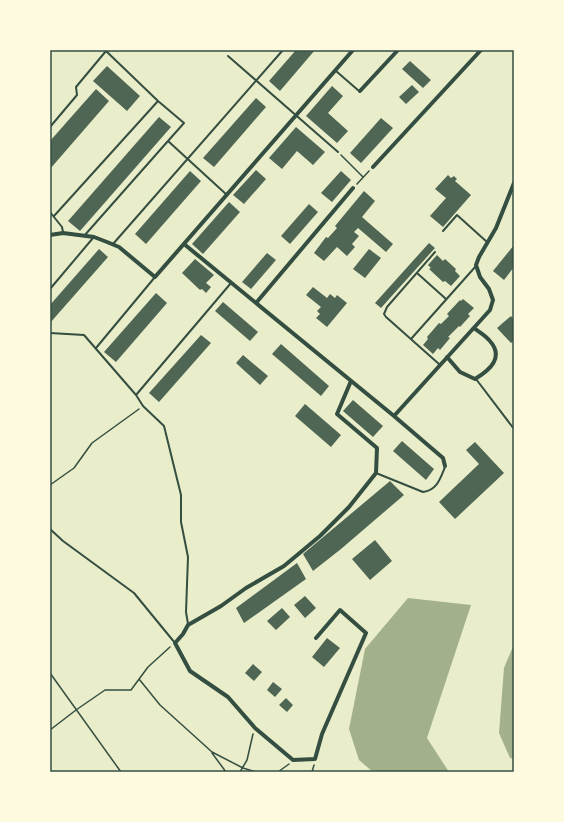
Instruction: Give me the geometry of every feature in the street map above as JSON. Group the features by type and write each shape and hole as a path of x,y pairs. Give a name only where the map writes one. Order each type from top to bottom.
{"street":[{"path":"50,236 64,233 94,237 113,244 132,257 155,277 353,50"},
{"path":"360,91 398,50"},
{"path":"373,167 481,50"},
{"path":"394,416 490,310 492,300 490,289 480,277 476,265 487,242 496,228 514,183"},
{"path":"256,303 353,188"},
{"path":"184,244 394,416 443,458 445,466"},
{"path":"447,358 460,372 475,379 488,371 494,362 496,350 489,340 474,328"},
{"path":"316,638 340,610 366,633 322,734 316,759 293,760 255,728 228,697 190,671 175,642 183,634 188,625 284,566 320,536 349,507 376,473 377,448 336,414 351,381"}],"lane":[{"path":"50,127 77,95 76,87 105,50 158,101 184,123 84,236"},
{"path":"113,244 284,50"},
{"path":"228,56 338,152"},
{"path":"336,71 360,91"},
{"path":"54,216 158,101"},
{"path":"168,141 227,195"},
{"path":"50,212 64,233"},
{"path":"443,231 457,215 487,242"},
{"path":"50,289 94,237"},
{"path":"436,252 386,307 384,314 440,365"},
{"path":"410,339 476,265"},
{"path":"417,273 446,299"},
{"path":"96,348 155,277"},
{"path":"136,395 232,283"},
{"path":"50,334 84,335 136,395 143,406 164,426 181,495 181,522 188,557 186,612 188,625"},
{"path":"475,379 514,429"},
{"path":"376,473 423,492 430,491 439,482 445,466"},
{"path":"50,529 63,541 134,593 175,642"}],"path":[{"path":"338,152 363,177"},
{"path":"353,188 373,167"},
{"path":"50,485 74,468 92,443 143,406"},
{"path":"50,730 105,690 131,690 148,667 175,642"},
{"path":"50,673 121,772"},
{"path":"139,679 160,705 212,752 226,772"},
{"path":"240,772 247,760 255,728"},
{"path":"212,752 243,768 256,772 278,772 293,760"}],"shaded area":[{"path":"408,598 471,605 427,738 449,772 373,772 359,760 349,729 365,649"},
{"path":"514,644 514,759 510,758 499,733 504,668"}],"building":[{"path":"296,50 315,50 280,91 269,81"},
{"path":"410,61 431,80 423,88 402,69"},
{"path":"107,66 140,96 127,111 93,81"},
{"path":"412,85 419,92 406,104 399,97"},
{"path":"332,86 343,96 328,113 348,131 337,143 306,116"},
{"path":"96,89 109,101 50,169 50,141"},
{"path":"256,98 266,107 214,167 203,158"},
{"path":"159,117 171,127 80,231 68,221"},
{"path":"381,118 393,128 361,163 350,153"},
{"path":"296,127 325,152 313,165 297,151 282,169 269,158"},
{"path":"256,170 266,179 244,204 233,195"},
{"path":"190,171 201,181 146,244 135,234"},
{"path":"341,171 351,180 332,202 321,193"},
{"path":"448,175 451,178 454,176 457,179 455,181 471,195 443,227 430,216 446,198 435,189"},
{"path":"364,191 375,201 362,217 393,244 386,252 358,228 354,232 359,236 352,244 355,247 347,256 337,247 324,261 314,253 326,237 328,238 337,228 335,226"},
{"path":"229,202 240,212 203,254 192,244"},
{"path":"309,204 318,212 290,244 281,236"},
{"path":"429,243 435,248 381,308 375,303"},
{"path":"514,245 514,267 504,280 493,271"},
{"path":"99,249 108,257 50,323 50,305"},
{"path":"369,249 381,258 365,278 353,269"},
{"path":"267,253 276,260 251,289 242,282"},
{"path":"437,255 443,261 445,259 456,269 455,271 460,276 451,286 445,281 443,282 429,269 431,268 428,265"},
{"path":"195,259 214,275 206,283 211,287 206,293 202,289 200,290 182,273"},
{"path":"313,287 327,298 330,294 335,298 337,295 347,303 327,327 316,318 320,314 317,311 321,307 306,295"},
{"path":"156,293 167,303 116,362 104,352"},
{"path":"463,299 474,308 468,314 470,316 448,337 450,338 440,350 438,348 433,354 423,345 428,339 427,337 439,323 441,324 449,316 447,314 460,300 461,301"},
{"path":"223,302 258,332 250,341 215,311"},
{"path":"511,316 514,320 514,341 511,343 497,328"},
{"path":"201,335 211,343 159,402 149,393"},
{"path":"281,344 329,386 321,396 272,354"},
{"path":"243,355 268,376 260,385 236,363"},
{"path":"353,400 383,426 373,437 343,411"},
{"path":"305,404 341,435 331,447 295,416"},
{"path":"402,441 434,469 426,480 393,451"},
{"path":"475,442 504,473 455,519 439,502 479,464 466,450"},
{"path":"390,481 404,495 313,571 303,554"},
{"path":"375,540 392,561 370,580 352,559"},
{"path":"297,563 306,579 244,623 236,608"},
{"path":"305,596 316,608 305,618 294,605"},
{"path":"282,608 290,617 276,630 267,621"},
{"path":"327,638 340,648 324,667 312,657"},
{"path":"253,664 262,672 254,681 245,673"},
{"path":"273,682 282,689 275,697 267,690"},
{"path":"286,698 293,705 287,712 279,705"}]}
